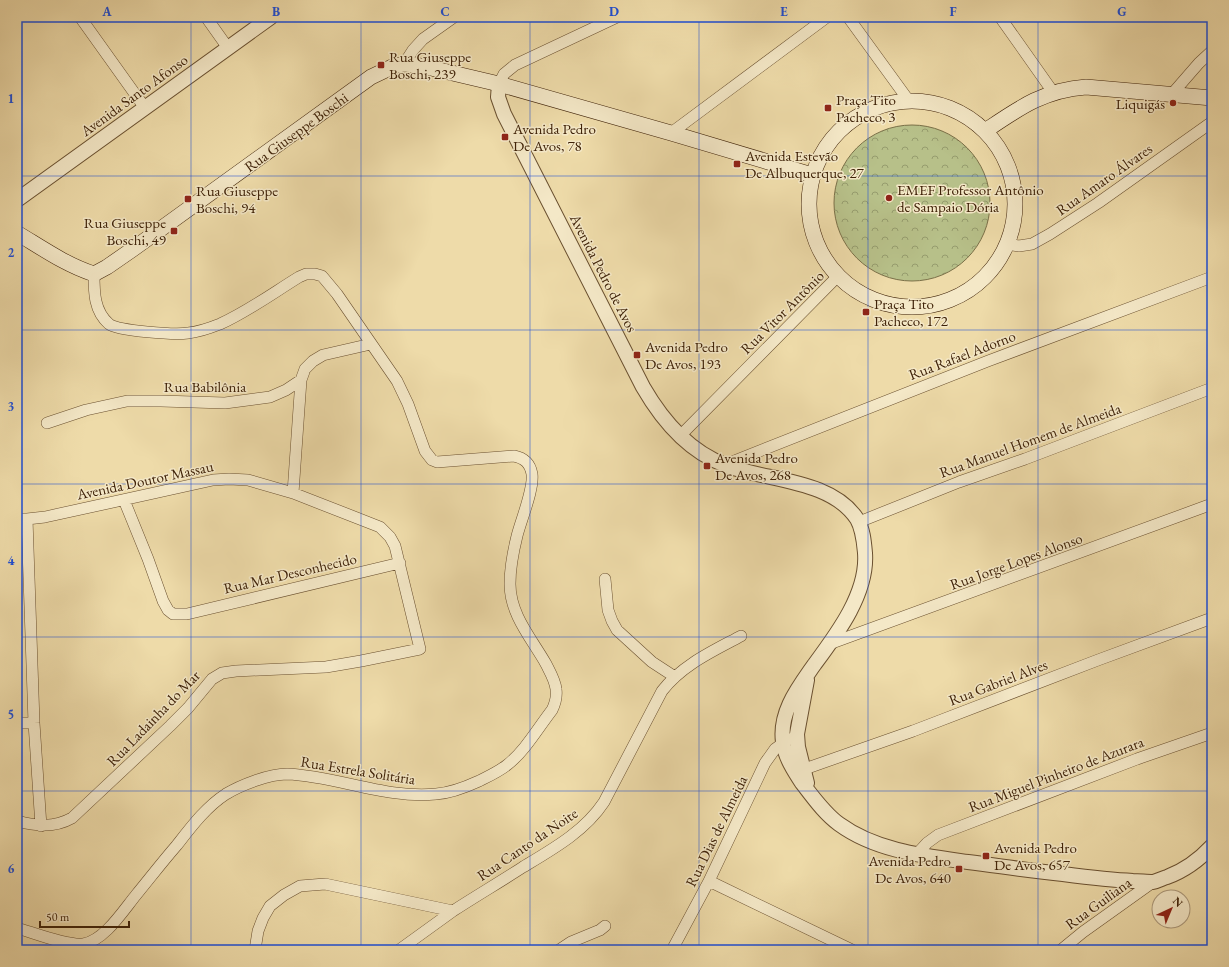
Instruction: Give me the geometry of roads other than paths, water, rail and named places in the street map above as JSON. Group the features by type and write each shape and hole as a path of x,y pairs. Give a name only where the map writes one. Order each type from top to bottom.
{"main road":[{"path":"404,64 431,68 499,84 812,175"},
{"name":"Rua Giuseppe Boschi","path":"94,274 133,249 371,77 394,66 404,64"},
{"path":"985,132 1029,103 1053,92 1069,88 1086,87 1212,98"},
{"path":"909,101 928,102 946,107 967,117 985,132 1002,155 1013,183 1015,212 1013,226 1007,244 993,269 980,282 965,293 948,301 929,306 909,308 877,301 853,289 838,276 826,262 818,246 811,229 809,211 809,193 812,175 824,148 833,137 849,122 867,110 881,105 909,101"},
{"path":"17,233 66,263 80,270 94,274"}],"street":[{"path":"80,17 145,108"},
{"path":"206,17 228,48"},
{"name":"Avenida Santo Afonso","path":"17,200 271,17"},
{"path":"499,84 504,74 515,65 617,17"},
{"path":"671,133 827,17"},
{"path":"848,17 909,101"},
{"path":"1000,17 1053,92"},
{"path":"404,64 413,50 423,39 450,18"},
{"path":"1172,94 1199,63 1212,51"},
{"name":"Avenida Pedro de Avos","path":"499,84 498,97 504,114 654,406 680,436 701,452 724,465 819,490 837,499 850,510 859,522 864,541 866,561 862,586 850,610 829,644 790,701 783,724 783,743 788,758 799,771 810,793 823,809 839,824 892,848 917,854 1098,879 1153,882 1181,872 1191,866 1212,846"},
{"name":"Rua Amaro Álvares","path":"1007,244 1019,246 1032,244 1050,234 1098,203 1212,122"},
{"path":"94,274 95,299 104,319 111,326 125,329 186,334 219,324 242,312 298,277 306,274 316,274 322,276 328,282 371,344"},
{"name":"Rua Vitor Antônio","path":"680,436 838,276"},
{"name":"Rua Rafael Adorno","path":"724,465 988,361 1212,277"},
{"name":"Rua Babilônia","path":"47,422 86,410 127,401 225,404 270,397 286,390 301,380 305,369 313,361 323,355 371,344"},
{"name":"Rua Estrela Solitária","path":"17,928 71,944 81,944 93,941 116,920 207,809 225,794 241,786 272,776 286,774 323,779 382,791 420,795 438,794 464,788 495,774 508,764 522,750 552,710 555,703 556,691 553,677 518,619 512,601 510,586 511,564 516,537 531,488 532,475 530,466 526,460 514,456 447,462 437,462 432,460 425,451 408,404 397,381 371,344"},
{"path":"293,493 301,380"},
{"name":"Rua Manuel Homem de Almeida","path":"859,522 959,482 1025,459 1212,388"},
{"name":"Avenida Doutor Massau","path":"22,519 124,500 213,480 248,480 293,493 380,527 390,537 395,546 400,563 420,649"},
{"name":"Rua Mar Desconhecido","path":"124,500 163,601 168,610 173,614 187,614 400,563"},
{"name":"Rua Jorge Lopes Alonso","path":"829,644 1212,504"},
{"path":"22,519 41,826"},
{"path":"605,579 608,610 617,630 652,662 675,677"},
{"name":"Rua Gabriel Alves","path":"799,771 913,731 1212,618"},
{"name":"Rua Canto da Noite","path":"399,950 453,911 557,846 597,813 662,691 675,677 696,660 740,636"},
{"name":"Rua Ladainha do Mar","path":"17,821 41,826 55,825 64,822 83,809 175,722 212,679 222,673 326,667 420,649"},
{"name":"Avenida Pedro de Avos","path":"799,771 797,734 808,674"},
{"path":"17,723 34,723"},
{"name":"Rua Miguel Pinheiro de Azurara","path":"917,854 927,843 938,835 1136,759 1212,733"},
{"name":"Rua Dias de Almeida","path":"672,950 709,881 764,763 775,749 797,734"},
{"path":"709,881 852,950"},
{"name":"Rua Guiliana","path":"1061,950 1083,932 1153,882"},
{"path":"254,950 258,931 270,906 284,895 300,886 325,884 453,911"},
{"path":"559,950 576,939 600,930 605,926"}],"place":[{"name":"Rua Giuseppe Boschi, 239","path":"381,65"},
{"name":"Liquigás","path":"1173,103"},
{"name":"Praça Tito Pacheco, 3","path":"828,108"},
{"name":"Avenida Pedro De Avos, 78","path":"505,137"},
{"name":"Avenida Estevão De Albuquerque, 27","path":"737,164"},
{"name":"EMEF Professor Antônio de Sampaio Dória","path":"889,198"},
{"name":"Rua Giuseppe Boschi, 94","path":"188,199"},
{"name":"Rua Giuseppe Boschi, 49","path":"174,231"},
{"name":"Praça Tito Pacheco, 172","path":"866,312"},
{"name":"Avenida Pedro De Avos, 193","path":"637,355"},
{"name":"Avenida Pedro De Avos, 268","path":"707,466"},
{"name":"Avenida Pedro De Avos, 657","path":"986,856"},
{"name":"Avenida Pedro De Avos, 640","path":"959,869"}]}
